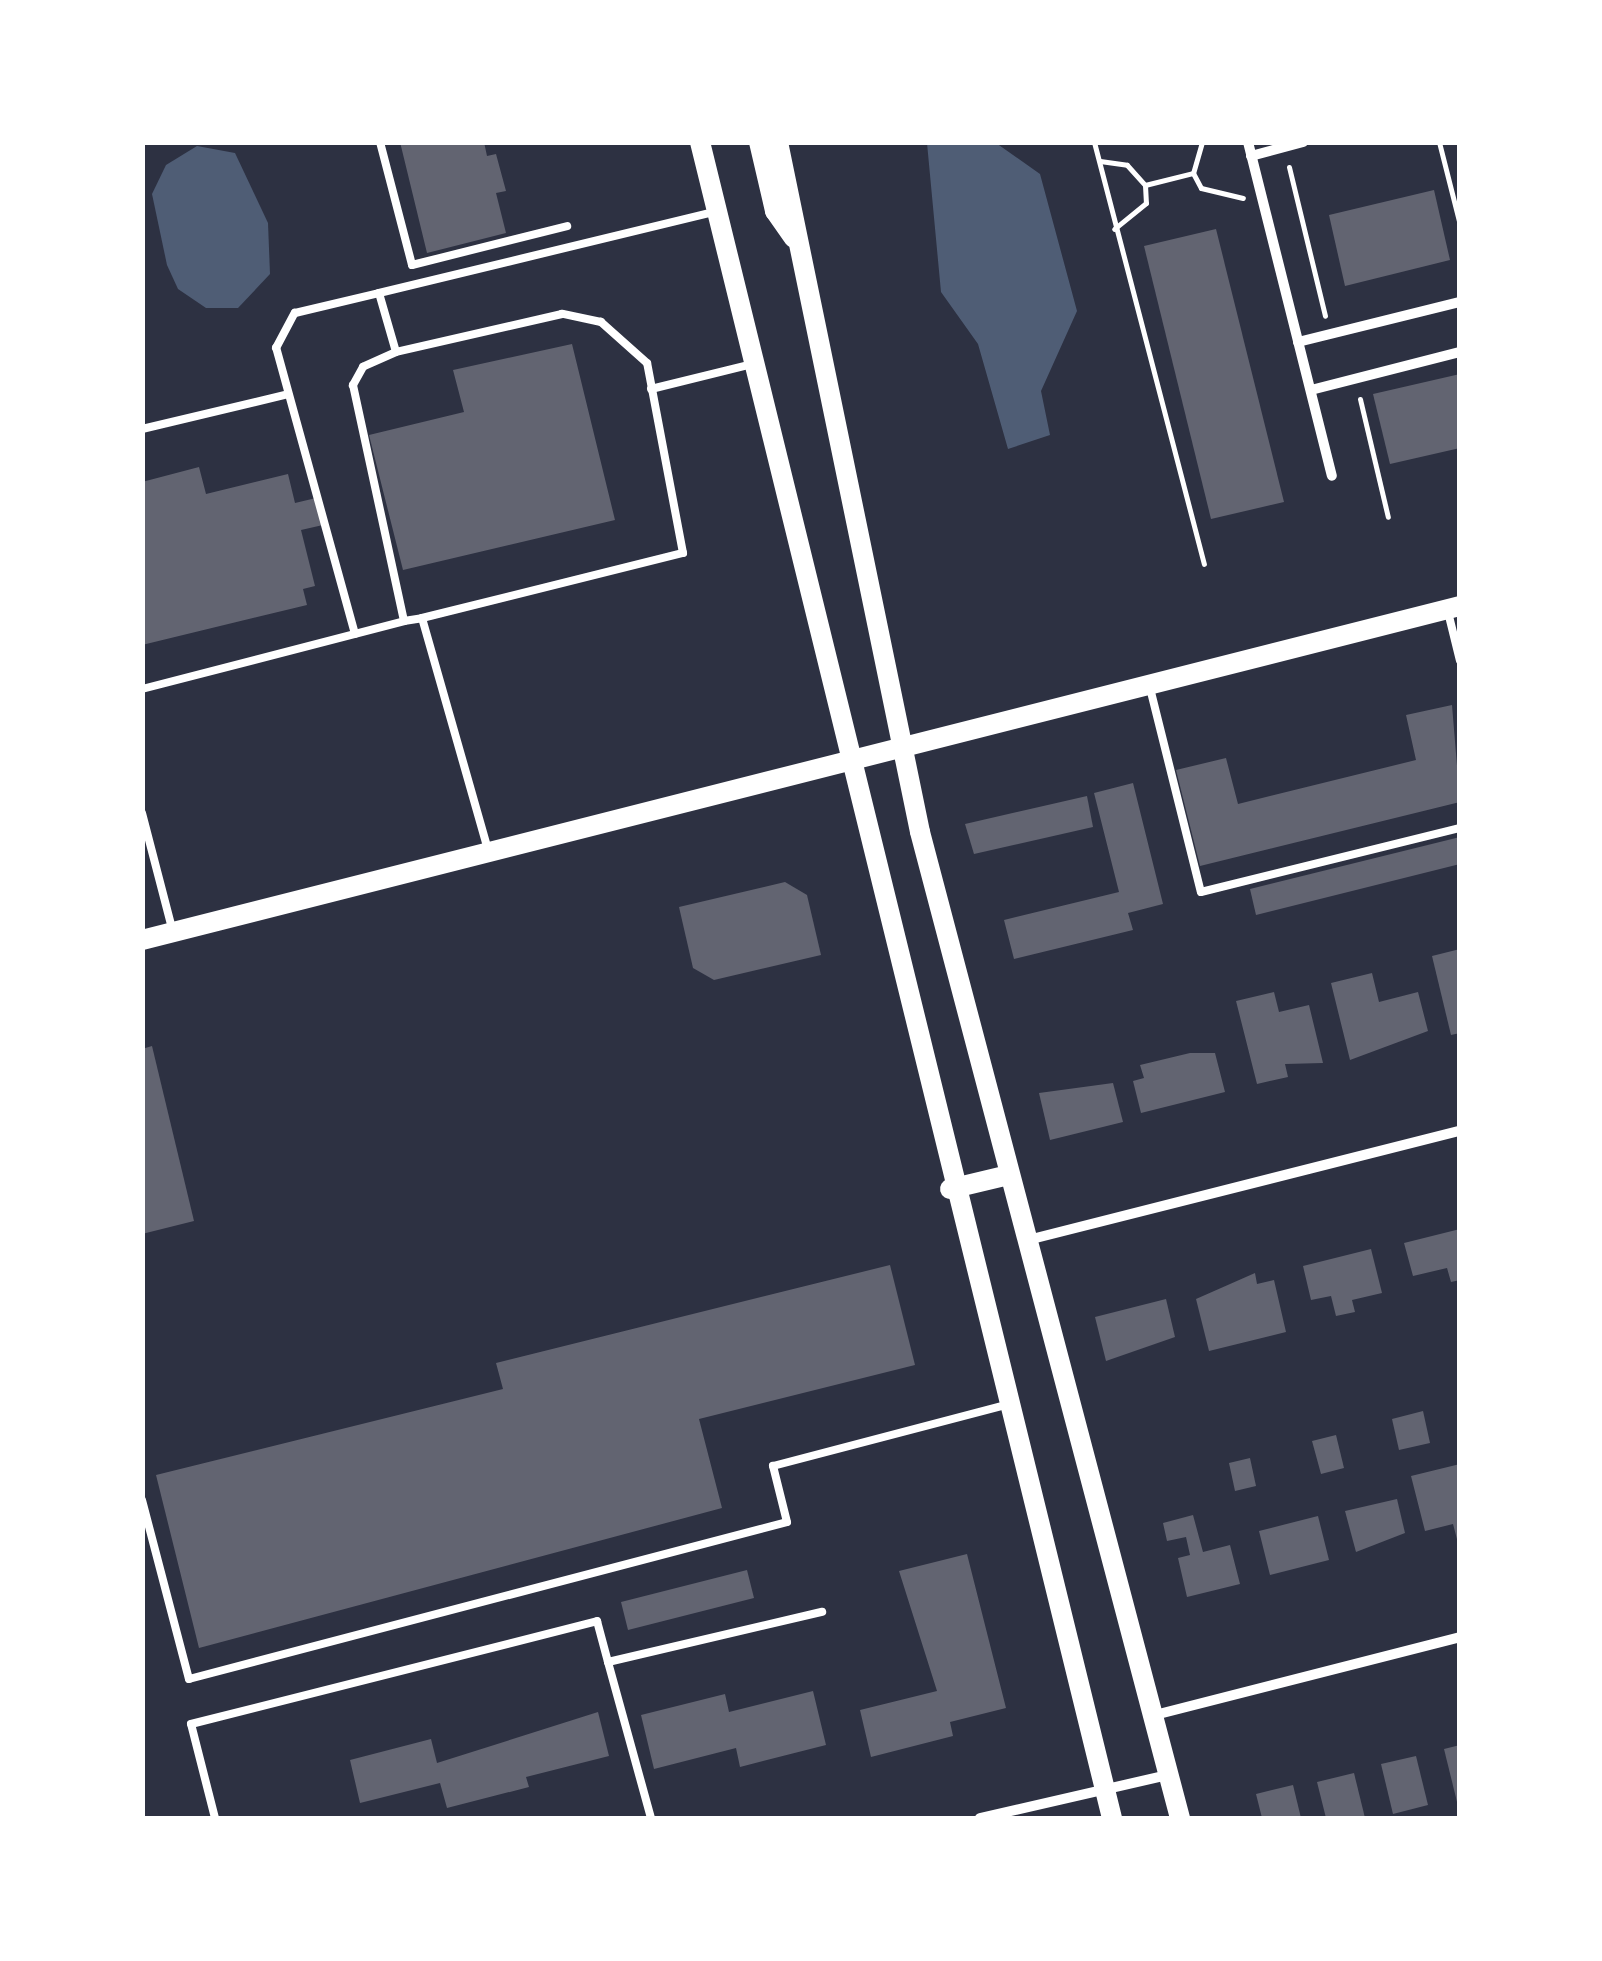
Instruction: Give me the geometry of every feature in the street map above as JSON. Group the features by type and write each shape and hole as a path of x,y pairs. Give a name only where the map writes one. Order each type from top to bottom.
{"main road":[{"path":"700,142 950,1189 1112,1818"},
{"path":"759,142 775,211 798,243"},
{"path":"778,142 903,747 1004,1176 1180,1818"},
{"path":"142,940 1453,608"},
{"path":"950,1189 1004,1176"}],"street":[{"path":"1248,142 1332,476"},
{"path":"1251,156 1303,142"},
{"path":"1298,342 1460,302"},
{"path":"1310,390 1460,352"},
{"path":"1023,1242 1460,1131"},
{"path":"1150,1716 1460,1637"},
{"path":"980,1818 1166,1774"}],"lane":[{"path":"380,142 412,266 567,226"},
{"path":"355,634 286,394 280,327 295,313 716,210"},
{"path":"380,293 396,352"},
{"path":"142,689 684,553 647,364 628,341 601,322 562,314 396,352 363,367 354,412 404,621"},
{"path":"651,389 754,364"},
{"path":"142,429 286,394"},
{"path":"1453,608 1460,661"},
{"path":"422,618 489,854"},
{"path":"1149,684 1201,892 1460,828"},
{"path":"142,813 173,932"},
{"path":"142,1500 189,1679 787,1522 773,1466 1006,1405"},
{"path":"608,1662 822,1612"},
{"path":"215,1818 191,1724 596,1621 650,1818"}],"path":[{"path":"1094,142 1204,564"},
{"path":"1193,174 1202,142"},
{"path":"1439,142 1460,225"},
{"path":"1098,161 1127,165 1145,185 1146,203 1114,229"},
{"path":"1288,164 1326,319"},
{"path":"1145,185 1193,174"},
{"path":"1193,174 1210,197 1243,198"},
{"path":"1358,391 1388,517"}],"water":[{"path":"927,143 996,143 1040,174 1077,311 1041,391 1050,435 1008,449 978,344 941,292"},
{"path":"197,146 235,153 268,223 270,274 238,308 206,308 178,289 167,265 152,194 166,165"}],"building":[{"path":"400,142 484,142 487,156 496,154 506,191 496,193 506,233 427,253"},
{"path":"1434,190 1450,260 1345,286 1329,215"},
{"path":"1216,229 1284,502 1211,519 1144,246"},
{"path":"572,344 615,520 403,570 369,435 464,412 453,370"},
{"path":"1460,374 1460,448 1390,464 1373,394"},
{"path":"199,467 206,494 288,474 295,503 316,498 323,525 301,530 315,586 303,589 307,605 142,645 142,482"},
{"path":"1452,705 1460,802 1200,866 1176,770 1226,758 1238,804 1416,760 1406,715"},
{"path":"1133,783 1163,904 1128,913 1133,930 1014,959 1004,920 1119,892 1094,793"},
{"path":"1087,796 1093,827 974,854 965,824"},
{"path":"1460,837 1460,864 1256,915 1250,889"},
{"path":"785,882 807,895 821,955 714,980 693,968 679,907"},
{"path":"1460,949 1460,1033 1451,1035 1432,956"},
{"path":"1372,973 1379,1002 1418,992 1428,1031 1350,1060 1331,983"},
{"path":"1274,992 1279,1012 1309,1005 1323,1063 1285,1064 1288,1077 1257,1084 1236,1001"},
{"path":"152,1046 194,1221 142,1234 142,1049"},
{"path":"1190,1053 1215,1053 1225,1092 1141,1113 1133,1081 1144,1078 1140,1065"},
{"path":"1113,1083 1123,1122 1050,1140 1039,1093"},
{"path":"1460,1229 1460,1280 1451,1282 1447,1268 1413,1276 1404,1243"},
{"path":"1371,1249 1382,1293 1352,1300 1355,1312 1336,1316 1331,1296 1311,1300 1303,1266"},
{"path":"890,1265 915,1365 699,1419 722,1508 199,1648 156,1475 503,1389 496,1363"},
{"path":"1255,1273 1257,1284 1274,1280 1286,1332 1209,1351 1196,1299"},
{"path":"1166,1299 1175,1337 1106,1361 1095,1317"},
{"path":"1423,1411 1430,1443 1399,1450 1392,1419"},
{"path":"1336,1435 1344,1468 1321,1474 1312,1441"},
{"path":"1250,1458 1256,1486 1235,1491 1229,1463"},
{"path":"1460,1464 1458,1543 1453,1524 1425,1531 1411,1476"},
{"path":"1397,1499 1405,1533 1356,1552 1345,1511"},
{"path":"1193,1515 1203,1552 1230,1545 1240,1584 1187,1597 1178,1558 1190,1555 1186,1537 1167,1541 1163,1523"},
{"path":"1318,1516 1329,1560 1270,1575 1259,1531"},
{"path":"967,1554 1006,1708 950,1722 953,1736 871,1757 860,1710 937,1691 899,1571"},
{"path":"747,1570 754,1598 628,1630 621,1602"},
{"path":"813,1691 826,1745 740,1767 736,1748 654,1769 641,1715 725,1694 729,1712"},
{"path":"598,1712 609,1756 526,1777 529,1787 447,1808 440,1783 360,1803 350,1760 431,1739 437,1763"},
{"path":"1460,1745 1460,1806 1458,1806 1444,1749"},
{"path":"1416,1756 1428,1805 1393,1814 1381,1764"},
{"path":"1354,1773 1365,1818 1326,1818 1317,1782"},
{"path":"1293,1785 1301,1818 1262,1818 1256,1794"}]}
